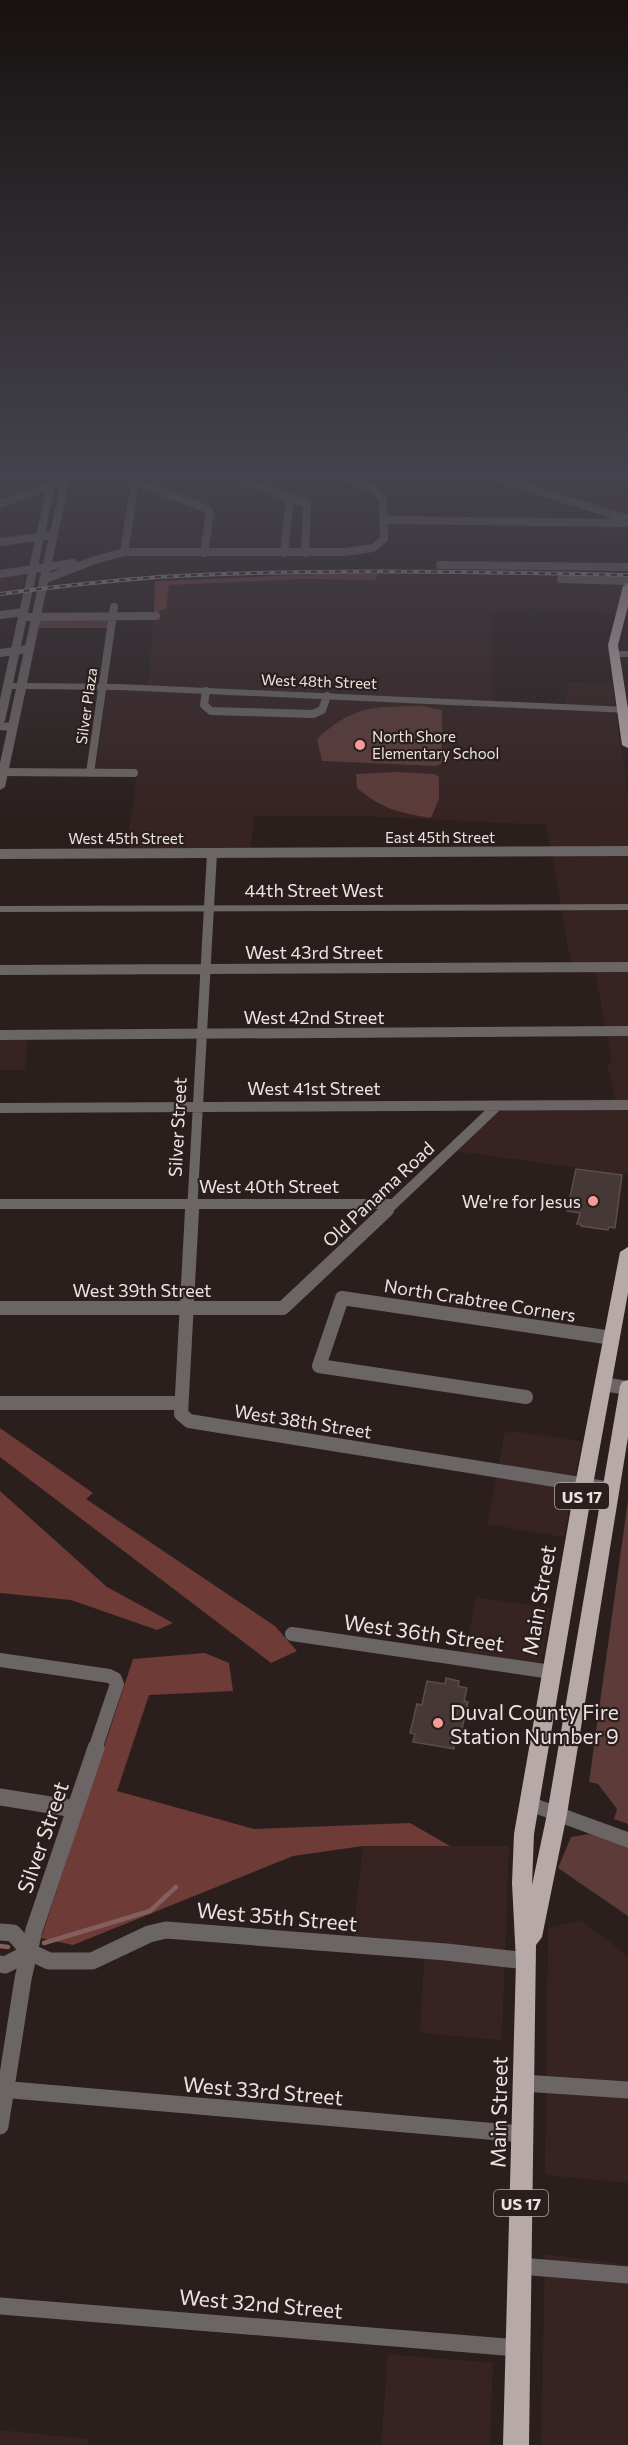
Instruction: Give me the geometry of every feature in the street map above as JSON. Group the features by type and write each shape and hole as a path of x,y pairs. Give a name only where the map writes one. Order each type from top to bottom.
{"main road":[{"path":"627,591 614,634 614,654 625,710 628,745"},
{"name":"Main Street","path":"516,2445 527,1960 522,1883 524,1834 584,1485 628,1252"},
{"name":"Main Street","path":"527,1960 557,1814 628,1387"}],"street":[{"path":"0,721 28,591"},
{"path":"0,787 41,591"},
{"path":"0,615 23,614 35,617 113,611 156,616"},
{"name":"Silver Plaza","path":"90,773 113,611"},
{"path":"0,653 28,649"},
{"path":"614,654 628,654"},
{"name":"West 48th Street","path":"8,686 102,686 625,710"},
{"path":"206,692 204,705 211,711 308,716 324,710 327,696"},
{"path":"0,726 12,727"},
{"path":"2,772 134,773"},
{"name":"East 45th Street","path":"252,853 628,851"},
{"name":"Silver Street","path":"181,1403 212,853"},
{"name":"West 45th Street","path":"0,854 252,853"},
{"name":"44th Street West","path":"0,909 628,907"},
{"name":"West 43rd Street","path":"0,970 628,967"},
{"name":"West 42nd Street","path":"0,1035 628,1031"},
{"name":"West 41st Street","path":"0,1108 628,1105"},
{"name":"Old Panama Road","path":"283,1308 497,1106"},
{"name":"West 40th Street","path":"0,1204 393,1204"},
{"name":"North Crabtree Corners","path":"526,1397 319,1365 342,1298 612,1338"},
{"name":"West 39th Street","path":"0,1308 283,1308"},
{"path":"603,1384 628,1387"},
{"path":"0,1403 181,1403"},
{"name":"West 38th Street","path":"181,1403 181,1414 189,1422 611,1489"},
{"name":"West 36th Street","path":"291,1634 551,1672"},
{"name":"Silver Street","path":"0,1660 109,1676 115,1679 117,1684 34,1930 4,2089 0,2126"},
{"path":"0,1797 75,1809"},
{"path":"529,1803 628,1840"},
{"name":"West 35th Street","path":"30,1952 49,1961 92,1960 149,1934 166,1930 527,1960"},
{"path":"0,1932 13,1933 30,1952 5,1965 0,1964"},
{"path":"523,2083 628,2090"},
{"name":"West 33rd Street","path":"4,2089 522,2134"},
{"path":"520,2266 628,2275"},
{"name":"West 32nd Street","path":"0,2306 518,2348"}],"shaded area":[{"path":"155,591 168,591 166,609 154,613"},
{"path":"168,591 621,591 616,613 529,609 492,612 493,701 148,686 154,613 166,609"},
{"path":"108,618 107,628 37,628 39,619"},
{"path":"568,682 612,683 615,703 606,706 566,705"},
{"name":"North Shore Elementary School","path":"107,688 612,712 616,715 628,793 628,904 561,904 546,825 361,816 254,816 251,850 126,851 137,775 94,775"},
{"path":"422,706 442,710 442,763 437,766 322,761 317,739 343,719 354,713 378,708"},
{"path":"396,772 434,774 439,777 439,799 431,818 392,809 375,801 357,788 356,774"},
{"path":"561,910 628,910 628,1175 455,1151 511,1100 615,1099 607,1065 612,1064 594,965 571,964"},
{"path":"0,1038 28,1038 25,1070 0,1070"},
{"path":"0,1428 93,1493 86,1499 275,1626 297,1651 271,1663 0,1457"},
{"path":"514,1431 582,1442 564,1537 487,1524 505,1432 514,1433"},
{"path":"0,1491 107,1587 173,1623 157,1630 71,1600 0,1593"},
{"path":"628,1500 628,1824 614,1819 617,1809 598,1784 589,1782"},
{"path":"476,1597 551,1608 541,1664 465,1653"},
{"path":"205,1653 229,1663 233,1691 149,1695 117,1791 254,1829 410,1823 450,1846 363,1846 293,1856 73,1945 41,1938 133,1659"},
{"path":"589,1834 628,1844 628,1916 558,1868 571,1837"},
{"path":"363,1846 509,1846 502,2040 420,2033 425,1943 353,1937"},
{"path":"580,1920 628,1956 628,2183 545,2175 548,1928"},
{"path":"545,2254 628,2265 628,2445 541,2445"},
{"path":"388,2354 493,2363 490,2445 381,2445"},
{"path":"0,2430 88,2439 87,2445 0,2445"}],"building":[{"name":"We're for Jesus","path":"576,1169 622,1175 615,1228 609,1227 608,1230 581,1226 577,1224 580,1213 567,1211"},
{"name":"Duval County Fire Station Number 9","path":"446,1678 459,1681 458,1686 467,1688 464,1701 468,1702 459,1742 455,1741 454,1749 413,1742 415,1734 410,1733 417,1704 422,1705 427,1681 445,1684"}],"waterway":[{"path":"44,1943 150,1911 176,1887"},
{"path":"0,1946 8,1947"}],"railway":[{"path":"0,594 25,591"}],"place":[{"name":"North Shore Elementary School","path":"360,745"},
{"name":"We're for Jesus","path":"593,1201"},
{"name":"Duval County Fire Station Number 9","path":"438,1723"}]}
